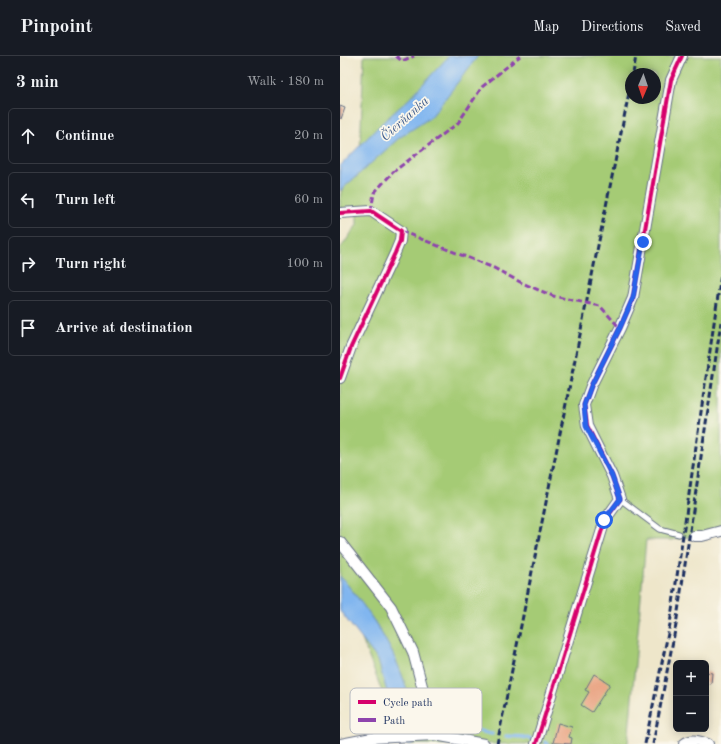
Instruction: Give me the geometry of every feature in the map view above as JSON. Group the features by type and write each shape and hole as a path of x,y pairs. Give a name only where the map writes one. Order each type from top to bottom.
{"street":[{"path":"536,744 604,520 620,499 612,476 586,426 584,405 591,386 633,298 671,80 682,56"},
{"path":"340,378 350,347 397,247 400,231 371,211 341,213"},
{"path":"694,536 702,536 721,531"},
{"path":"340,542 391,608 413,652 423,688"},
{"path":"340,744 435,735 484,744"},
{"path":"684,744 687,741 695,740 708,744"}],"lane":[{"path":"620,499 660,529 679,534"}],"green space":[{"path":"364,56 721,56 721,531 671,540 646,540 628,744 402,744 398,734 482,734 482,688 381,688 340,582 340,249 357,225 357,209 340,209 340,196 345,186 359,175"}],"water":[{"name":"Čierňanka","path":"449,56 478,56 431,117 399,138 340,191 340,166 382,123 409,99"},
{"path":"340,576 368,612 381,632 393,654 406,688 386,688 378,660 340,611"},
{"path":"396,734 412,734 412,744 395,744"}],"building":[{"path":"340,106 345,108 341,119 340,118"},
{"path":"709,672 712,673 711,684 709,684"},
{"path":"594,674 610,684 592,712 581,705 589,692 585,690"},
{"path":"558,723 572,727 569,737 572,738 571,744 553,743"}],"waterway":[{"path":"482,732 492,734"},
{"path":"506,736 531,739"}],"railway":[{"path":"634,68 636,56"},
{"path":"497,744 627,104"},
{"path":"645,744 670,624 721,275"},
{"path":"653,744 676,625 721,322"}],"marked path":[{"path":"396,56 402,61 414,56"},
{"path":"371,211 374,193 393,172 458,123 482,87 520,56"},
{"path":"401,231 494,268 522,283 553,296 600,306 620,328"}],"cycle path":[{"path":"536,744 605,520 620,499 612,476 587,426 584,405 591,386 633,298 671,80 682,56"},
{"path":"340,213 371,211 401,231 400,241 351,347 340,378"}],"route":[{"path":"604,520 620,499 612,476 586,426 584,405 591,386 633,298 643,242"}]}
